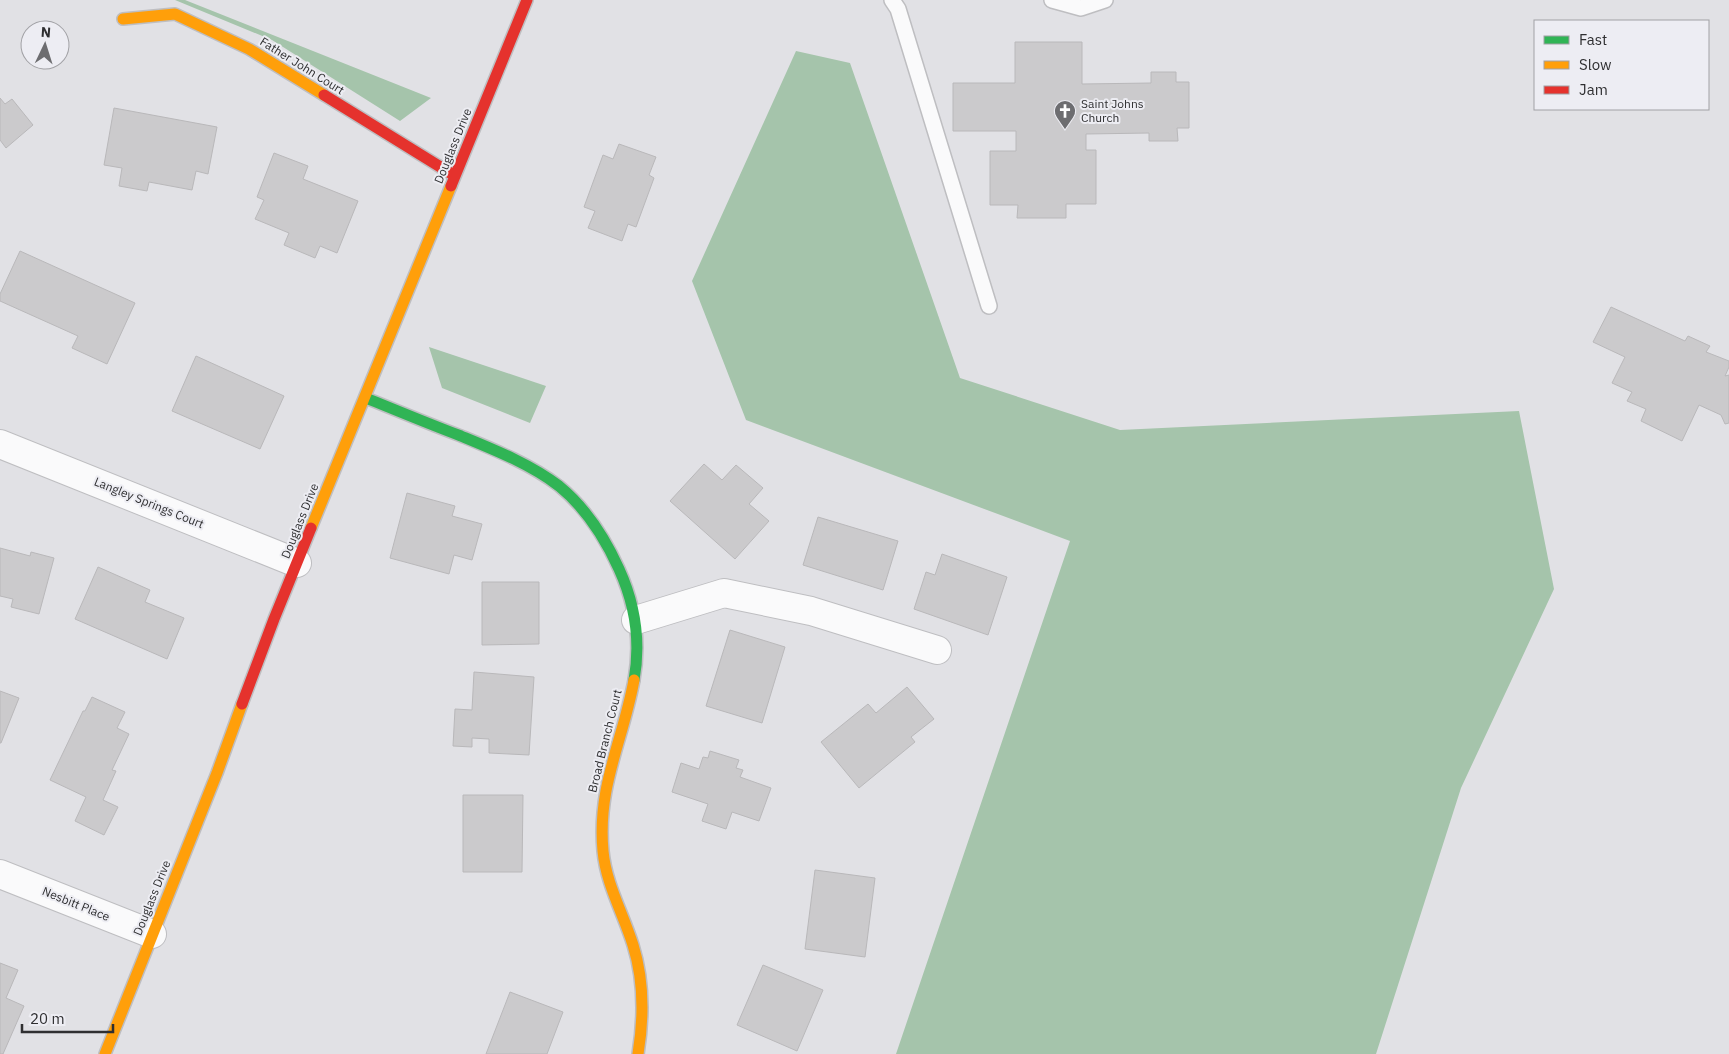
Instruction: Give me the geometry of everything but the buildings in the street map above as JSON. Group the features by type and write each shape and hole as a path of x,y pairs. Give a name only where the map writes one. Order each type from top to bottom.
{"street":[{"name":"Douglass Drive","path":"105,1054 217,773 274,619 366,398 527,0"},
{"name":"Father John Court","path":"123,19 175,14 249,49 455,176"},
{"name":"Broad Branch Court","path":"366,398 497,451 549,479 582,508 606,542 625,580 636,620 638,658 628,712 603,796 602,842 608,880 633,946 643,990 643,1028 638,1054"},
{"name":"Langley Springs Court","path":"0,444 297,563"},
{"path":"636,620 724,593 812,611 937,650"},
{"name":"Nesbitt Place","path":"0,874 152,934"}],"lane":[{"path":"892,0 898,9 990,306"},
{"path":"1052,0 1081,8 1105,0"}],"green space":[{"path":"175,0 185,0 431,98 400,121 272,40"},
{"path":"796,51 850,63 960,378 1120,430 1519,411 1554,589 1461,788 1376,1054 896,1054 1070,541 746,420 692,281"},
{"path":"429,347 546,386 530,423 442,388"}],"traffic: fast":[{"path":"366,398 512,458 548,478 578,504 608,546 625,582 633,609 637,637 634,680"}],"traffic: slow":[{"path":"123,19 175,14 249,49 324,95"},
{"path":"311,528 451,186"},
{"path":"634,680 607,784 602,827 603,851 608,875 637,958 642,999 638,1054"},
{"path":"105,1054 217,773 242,704"}],"traffic: jam":[{"path":"451,186 527,0"},
{"path":"324,95 455,176"},
{"path":"242,704 311,528"}],"place":[{"name":"Saint Johns Church","path":"1065,130"}]}
